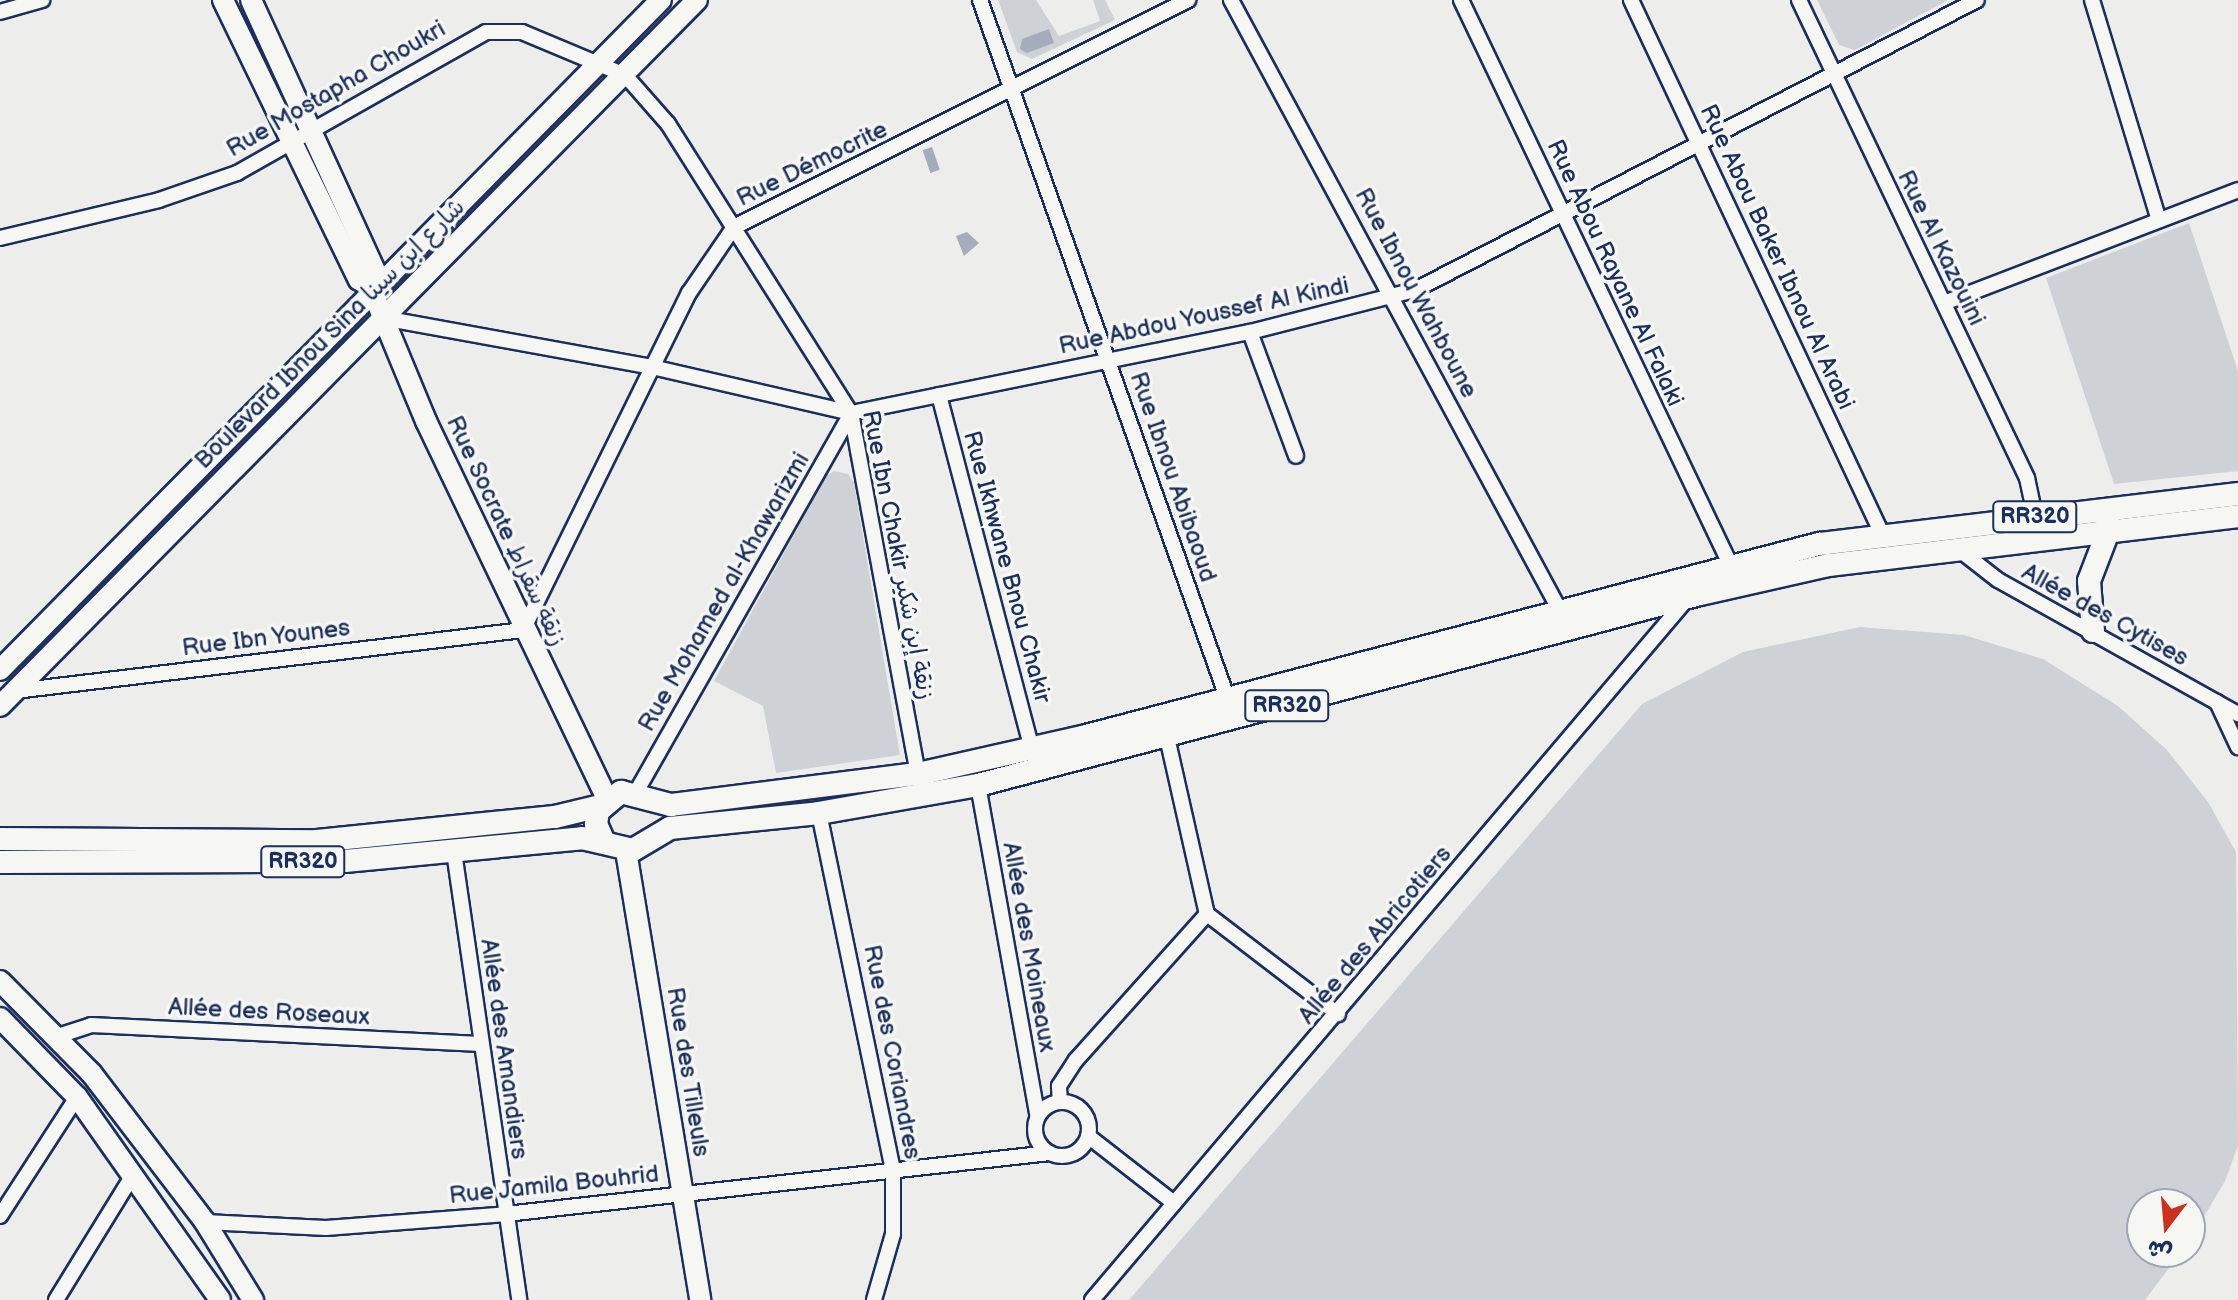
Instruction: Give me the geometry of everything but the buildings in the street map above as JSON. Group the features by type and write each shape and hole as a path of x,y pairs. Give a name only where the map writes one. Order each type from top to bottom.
{"main road":[{"name":"Rue Socrate زنقة سقراط","path":"223,0 374,269 371,288 383,318 603,802"},
{"name":"Rue Socrate زنقة سقراط","path":"251,0 301,135"},
{"name":"Boulevard Ibnou Sina شارع ابن سينا","path":"0,670 371,288 661,0"},
{"name":"Boulevard Ibnou Sina شارع ابن سينا","path":"7,698 697,0"},
{"name":"RR320","path":"0,862 298,862 454,852 566,839 604,842 626,851 682,826 819,813 978,785 1689,597 1829,565 1956,546 2238,494"},
{"name":"RR320","path":"0,839 317,841 555,817 603,802 640,796 671,805 918,774 1032,749 1730,564 1882,534 2035,517 2238,516"},
{"path":"2093,631 2089,581 2107,519"},
{"path":"640,796 655,821 649,840"},
{"path":"603,802 596,824 604,842"},
{"name":"Rue des Tilleuls","path":"626,851 700,1300"},
{"path":"0,981 58,1036 205,1222 253,1300"},
{"path":"0,1018 77,1097 134,1173 220,1300"}],"street":[{"path":"0,12 42,0"},
{"name":"Rue Ibnou Abibaoud","path":"980,0 1227,697"},
{"name":"Rue Démocrite","path":"523,630 702,269 734,227 1188,0"},
{"name":"Rue Ibnou Wahboune","path":"1231,0 1394,297 1559,609"},
{"name":"Rue Abou Rayane Al Falaki","path":"1461,0 1730,564"},
{"name":"Rue Abou Baker Ibnou Al Arabi","path":"1631,0 1882,534"},
{"name":"Rue Al Kazouini","path":"1799,0 2027,478 2035,517"},
{"name":"Rue Abdou Youssef Al Kindi","path":"383,318 652,367 851,413 1250,332 1394,297 1977,0"},
{"path":"2092,0 2159,220"},
{"name":"Rue Mostapha Choukri","path":"0,238 159,200 237,173 486,32 522,32 625,75"},
{"name":"Rue Ibn Chakir زنقة إبن شكير","path":"625,75 668,124 851,413 918,774"},
{"path":"1944,303 2238,190"},
{"path":"1250,332 1296,456"},
{"name":"Rue Ikhwane Bnou Chakir","path":"939,395 1032,749"},
{"name":"Rue Mohamed al-Khawarizmi","path":"640,796 851,413"},
{"path":"1944,526 1956,546"},
{"name":"Allée des Cytises","path":"1956,546 1998,580 2238,714"},
{"name":"Allée des Abricotiers","path":"1092,1300 1689,597"},
{"name":"Rue Ibn Younes","path":"7,698 523,630"},
{"path":"2217,702 2238,747"},
{"path":"1167,737 1207,914 1338,1014"},
{"name":"Allée des Moineaux","path":"978,785 1038,1117"},
{"name":"Rue des Coriandres","path":"819,813 893,1170 893,1234 874,1300"},
{"name":"Allée des Amandiers","path":"454,852 519,1300"},
{"path":"1060,1102 1059,1086 1076,1060 1207,914"},
{"name":"Allée des Roseaux","path":"58,1036 91,1025 481,1044"},
{"path":"0,1216 77,1097"},
{"path":"1060,1102 1038,1117 1038,1141 1050,1153 1073,1154 1088,1136"},
{"path":"1060,1102 1083,1112 1088,1136 1174,1203"},
{"name":"Rue Jamila Bouhrid","path":"205,1222 326,1228 506,1214 1050,1153"},
{"path":"56,1300 134,1173"}],"shaded area":[{"path":"998,0 1036,0 1059,36 1100,21 1093,0 1105,0 1115,20 1032,59 1017,52"},
{"path":"1817,0 1948,0 1855,50 1839,45"},
{"path":"2189,223 2238,371 2238,471 2114,484 2046,278"},
{"path":"834,471 848,474 854,483 900,755 776,773 763,706 714,681 826,476"},
{"path":"1860,627 1964,635 2043,659 2118,706 2167,750 2208,802 2236,852 2238,1146 2225,1181 2206,1213 2206,1188 2126,1188 2126,1268 2169,1268 2145,1300 1129,1300 1642,704 1743,652"}],"water":[{"path":"1049,29 1054,43 1027,53 1020,49 1022,39"},
{"path":"932,147 940,170 930,173 923,150"},
{"path":"967,232 979,243 964,256 956,236"}]}
